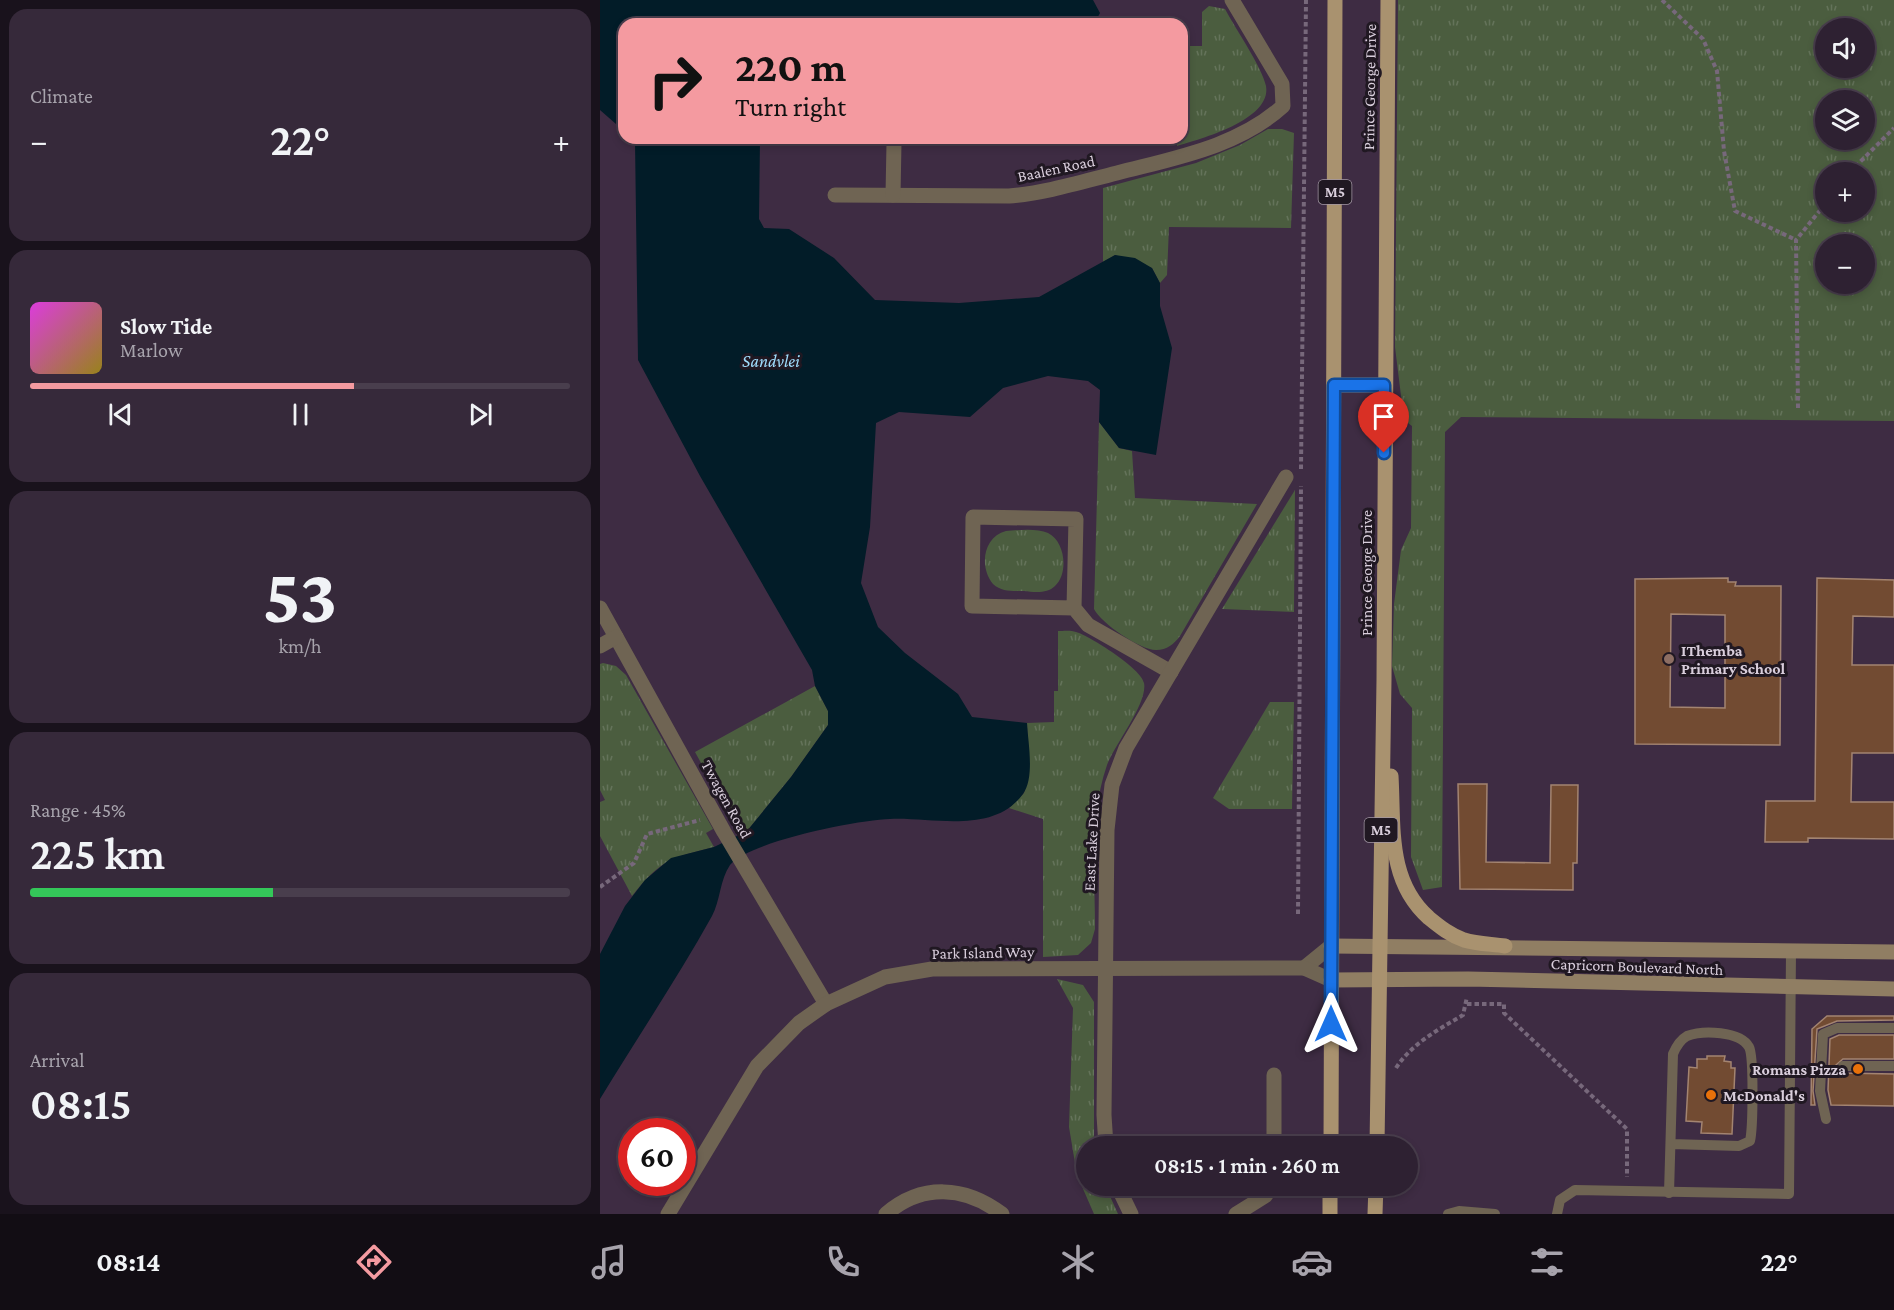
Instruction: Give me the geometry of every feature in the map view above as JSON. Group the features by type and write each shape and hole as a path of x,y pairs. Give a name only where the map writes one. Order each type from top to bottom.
{"main road":[{"name":"Prince George Drive","path":"1330,1136 1335,0"},
{"name":"Prince George Drive","path":"1377,1136 1384,680 1388,0"},
{"path":"1334,385 1384,385"},
{"path":"1384,680 1395,850 1402,884 1416,906 1441,928 1464,940 1505,946"},
{"path":"1330,1196 1330,1214"},
{"path":"1375,1214 1376,1196"}],"street":[{"name":"Baalen Road","path":"835,195 1009,196 1037,193 1199,152 1238,135 1282,106 1282,84 1232,0"},
{"path":"893,195 894,144"},
{"name":"East Lake Drive","path":"1105,1136 1107,830 1112,785 1126,748 1286,477"},
{"path":"1074,608 972,606 973,518 1076,519 1074,608 1088,625 1171,672"},
{"name":"Twagen Road","path":"600,608 724,832 826,1004"},
{"path":"600,646 616,637"},
{"name":"Capricorn Boulevard North","path":"1331,946 1380,944 1894,952"},
{"path":"1304,968 1331,946"},
{"name":"Park Island Way","path":"668,1214 757,1066 799,1023 826,1004 885,977 932,969 1304,968 1331,980"},
{"name":"Capricorn Boulevard North","path":"1331,980 1468,979 1894,990"},
{"path":"1274,1075 1274,1136"},
{"path":"886,1214 900,1202 916,1195 938,1191 956,1192 975,1198 1002,1214"},
{"path":"1122,1196 1131,1214"},
{"path":"1236,1214 1265,1196"}],"lane":[{"path":"1557,1214 1560,1200 1568,1192 1575,1190 1789,1194 1791,951"},
{"path":"1826,1119 1820,1091 1823,1034 1838,1028 1894,1028"},
{"path":"1669,1192 1673,1054 1676,1047 1686,1037 1696,1034 1734,1035 1742,1039 1752,1054 1750,1141 1739,1146 1671,1144"},
{"path":"1843,1066 1894,1066"},
{"path":"1448,1214 1459,1211 1495,1214"}],"path":[{"path":"1301,471 1306,0"},
{"path":"1662,0 1703,39 1717,70 1724,151 1735,211 1797,240"},
{"path":"1860,162 1894,128"},
{"path":"1797,408 1797,240 1815,217"},
{"path":"1298,914 1301,483"},
{"path":"600,887 634,863 647,834 716,817"},
{"path":"1396,1069 1403,1057 1425,1037 1463,1015 1467,997"},
{"path":"1467,1004 1504,1004 1504,1013 1627,1129 1627,1191"}],"green space":[{"path":"1398,0 1894,0 1894,421 1461,417 1445,432 1442,887 1423,890 1411,857 1412,708 1400,694 1392,666 1394,604 1401,550 1411,528 1412,426 1404,420 1395,347"},
{"path":"1209,6 1225,9 1264,78 1265,98 1258,109 1247,118 1217,133 1188,142 1188,46 1202,46 1202,12"},
{"path":"1268,129 1282,129 1294,133 1291,228 1169,227 1167,275 1160,283 1152,268 1115,255 1103,262 1103,188 1196,163 1240,145"},
{"path":"1099,422 1119,448 1132,451 1135,498 1257,504 1180,636 1164,649 1149,649 1131,641 1104,621 1094,609"},
{"path":"1295,490 1294,612 1222,609"},
{"path":"1038,530 1054,537 1063,558 1062,573 1055,586 1036,592 1007,590 993,584 986,569 986,553 992,539 1006,531"},
{"path":"1058,631 1076,632 1114,654 1141,677 1144,691 1136,712 1111,756 1101,785 1095,826 1095,929 1091,943 1078,955 1043,957 1043,819 1009,808 1024,793 1029,774 1027,723 1054,722 1054,691 1058,691"},
{"path":"600,664 616,666 626,675 713,829 706,833 714,847 687,854 659,867 632,896 600,836 600,802 605,800 600,790"},
{"path":"815,686 828,711 828,725 791,777 747,831 738,815 732,819 695,752"},
{"path":"1270,702 1294,702 1292,809 1229,809 1213,798"},
{"path":"1057,979 1083,985 1094,1002 1094,1136 1076,1136 1076,1169 1069,1127 1073,1008"},
{"path":"1086,1196 1110,1196 1118,1214 1094,1214"}],"water":[{"path":"600,0 1093,0 1100,13 1097,18 618,18 618,126 600,110"},
{"name":"Sandvlei","path":"635,144 760,144 759,219 764,228 789,229 834,258 875,300 959,303 1039,297 1115,255 1135,258 1152,268 1160,283 1160,306 1172,348 1156,455 1119,448 1099,422 1100,390 1088,381 1048,376 1003,388 970,417 899,412 876,423 870,527 861,583 878,627 905,653 958,694 972,717 1027,723 1030,769 1027,787 1010,807 996,815 961,821 890,819 854,823 781,840 741,856 730,865 727,871 712,916 600,1099 600,954 625,906 645,880 671,858 714,847 747,831 791,777 828,725 828,711 815,686 812,670 700,476 638,360"}],"building":[{"path":"1728,578 1728,582 1736,582 1735,586 1781,586 1780,745 1635,744 1635,579","holes":["1671,614 1725,615 1725,708 1670,707"]},
{"path":"1817,578 1894,580 1894,617 1853,616 1852,665 1894,665 1894,753 1852,753 1851,802 1894,802 1894,839 1808,838 1808,842 1765,842 1766,801 1815,801"},
{"path":"1458,784 1487,784 1486,862 1550,863 1551,785 1578,785 1577,863 1573,863 1573,890 1460,889"},
{"path":"1827,1016 1894,1016 1894,1020 1837,1021 1817,1029 1813,1091 1815,1105 1811,1105 1812,1029"},
{"path":"1839,1035 1894,1035 1894,1059 1843,1059 1836,1065 1837,1070 1842,1073 1894,1074 1894,1106 1831,1105 1828,1090 1830,1039"},
{"name":"McDonald's","path":"1707,1056 1725,1056 1724,1061 1731,1062 1731,1068 1735,1068 1732,1134 1701,1133 1702,1122 1686,1121 1689,1067 1697,1068 1697,1059 1707,1059"}],"place":[{"name":"IThemba Primary School","path":"1669,659"},
{"name":"Romans Pizza","path":"1858,1069"},
{"name":"McDonald's","path":"1711,1095"}],"route":[{"path":"1331,1024 1334,385 1384,385 1384,453"}]}
